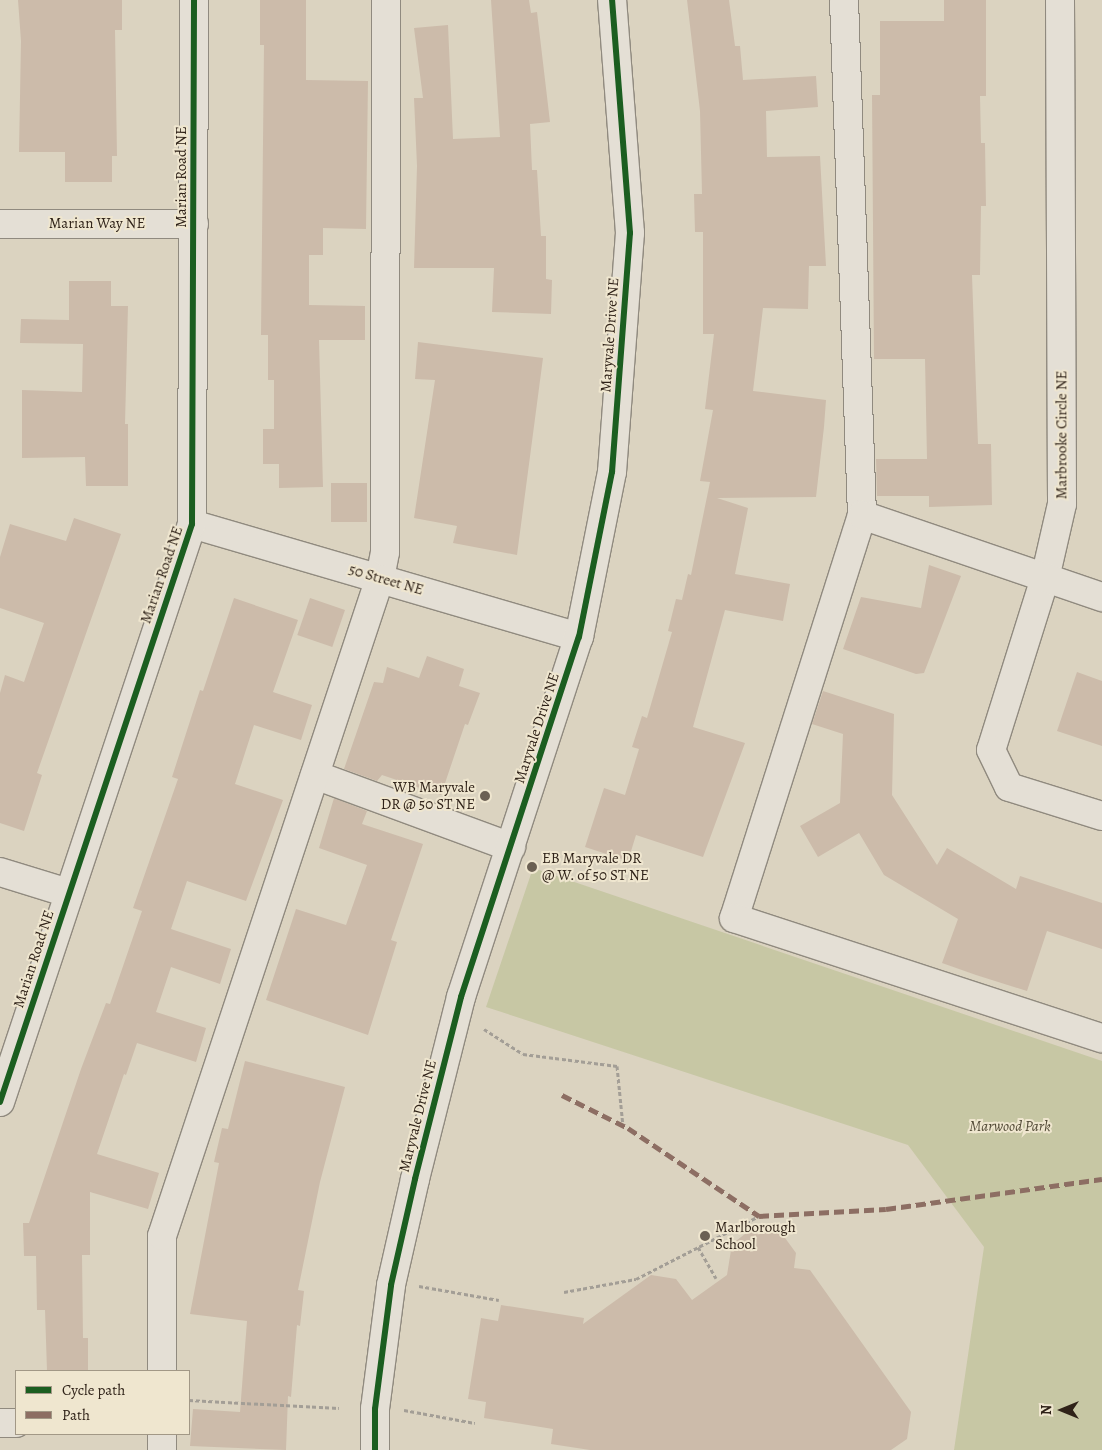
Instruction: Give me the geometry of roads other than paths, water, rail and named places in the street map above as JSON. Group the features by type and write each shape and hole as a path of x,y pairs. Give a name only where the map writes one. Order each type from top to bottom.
{"street":[{"name":"Marian Road NE","path":"0,1102 192,524 194,0"},
{"path":"162,1370 162,1236 380,578 386,546 386,0"},
{"name":"Maryvale Drive NE","path":"375,1450 376,1409 391,1285 455,1020 580,637 612,472 630,234 612,0"},
{"path":"844,0 862,516 734,918 1102,1038"},
{"name":"Marbrooke Circle NE","path":"1060,0 1062,504 1045,578 991,750 1008,788 1102,816"},
{"name":"Marian Way NE","path":"0,224 194,224"},
{"path":"862,516 1102,597"},
{"name":"50 Street NE","path":"192,524 580,637"},
{"path":"315,775 511,847"},
{"path":"0,872 68,893"},
{"path":"0,1423 15,1423"},
{"path":"162,1435 162,1450"}],"place":[{"name":"WB Maryvale DR @ 50 ST NE","path":"485,796"},
{"name":"EB Maryvale DR @ W. of 50 ST NE","path":"532,867"},
{"name":"Marlborough School","path":"705,1236"}],"park label":[{"name":"Marwood Park","path":"1010,1127"}]}
